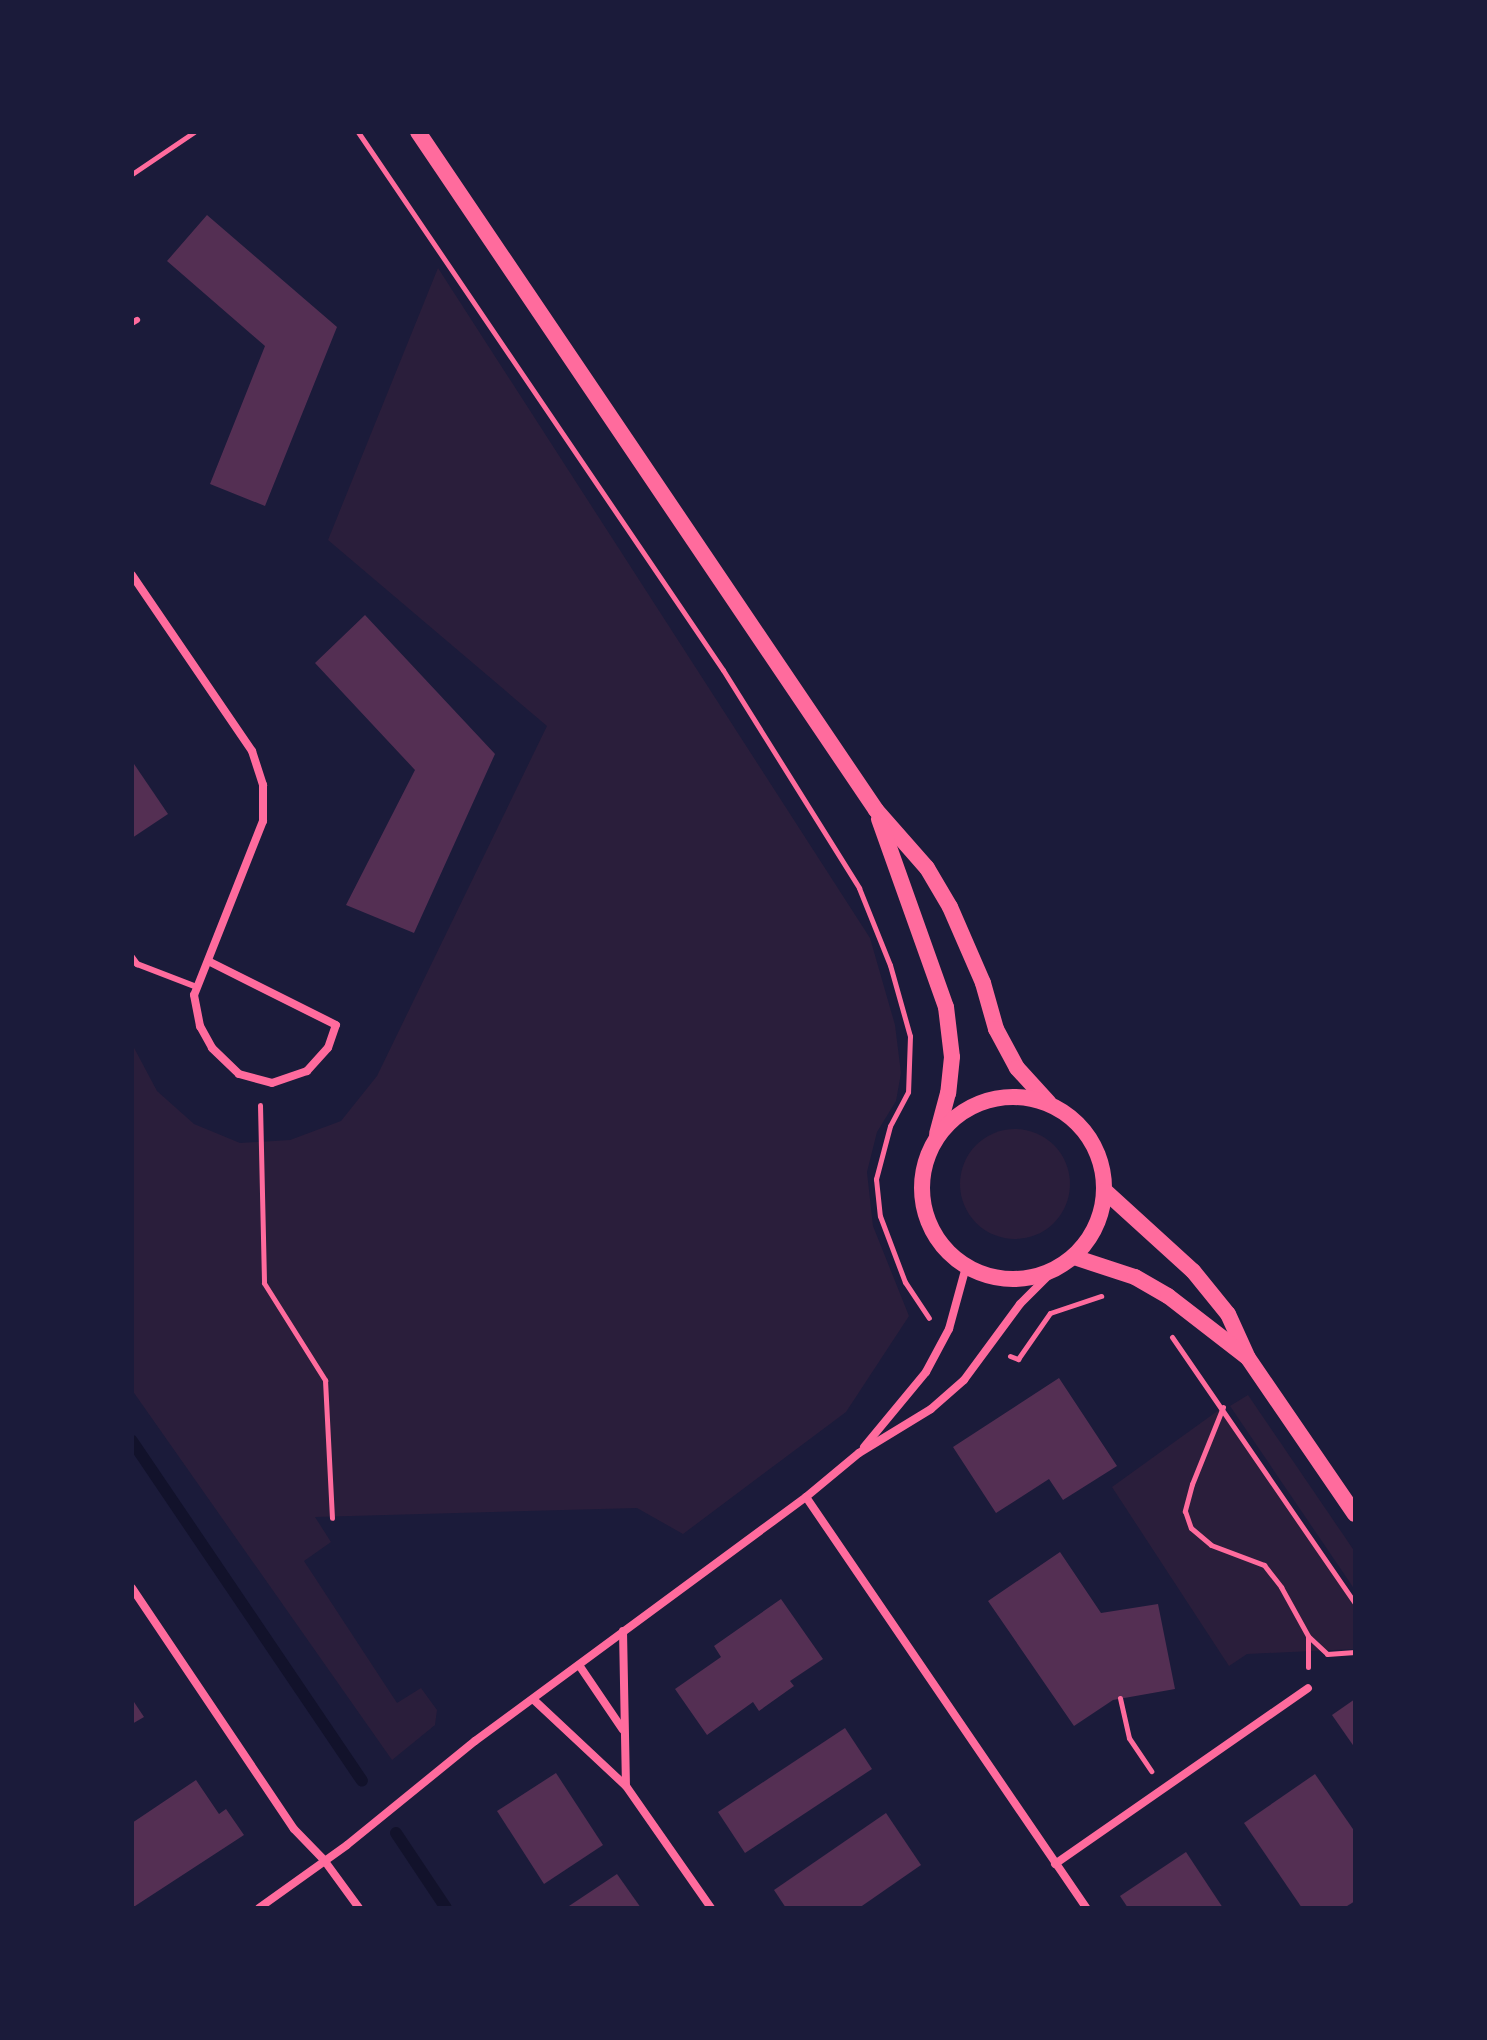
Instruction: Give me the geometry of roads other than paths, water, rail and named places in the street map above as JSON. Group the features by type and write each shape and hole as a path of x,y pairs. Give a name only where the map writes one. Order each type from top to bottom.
{"main road":[{"path":"418,132 876,810 927,868 950,907 983,983 996,1029 1017,1068 1049,1103 1067,1113 1093,1143 1101,1161 1105,1191 1099,1221 1089,1241 1074,1257 1052,1272 1025,1279 995,1278 966,1267 944,1248 928,1223 921,1194 924,1164 936,1137 948,1093 952,1057 946,1007 876,810"},
{"path":"936,1137 956,1115 991,1098 1011,1096 1049,1103"},
{"path":"1105,1191 1193,1271 1228,1314 1248,1358 1355,1514"},
{"path":"1074,1257 1135,1277 1168,1296 1248,1358"}],"street":[{"path":"132,575 252,751 263,785 263,821 194,995 200,1026 212,1048 239,1074 272,1083 307,1071 328,1048 336,1025 208,961"},
{"path":"859,1453 926,1372 949,1329 966,1267"},
{"path":"259,1908 475,1741 806,1497 859,1453 931,1409 964,1380 1020,1304 1052,1272"},
{"path":"806,1497 1086,1908"},
{"path":"132,1588 294,1829 324,1860 359,1908"},
{"path":"623,1631 626,1786"},
{"path":"579,1665 623,1730"},
{"path":"1055,1864 1308,1688"},
{"path":"534,1700 626,1786 711,1908"}],"lane":[{"path":"132,957 137,964 197,987"}],"waterway":[{"path":"132,1441 362,1781"},
{"path":"396,1833 446,1908"}]}
